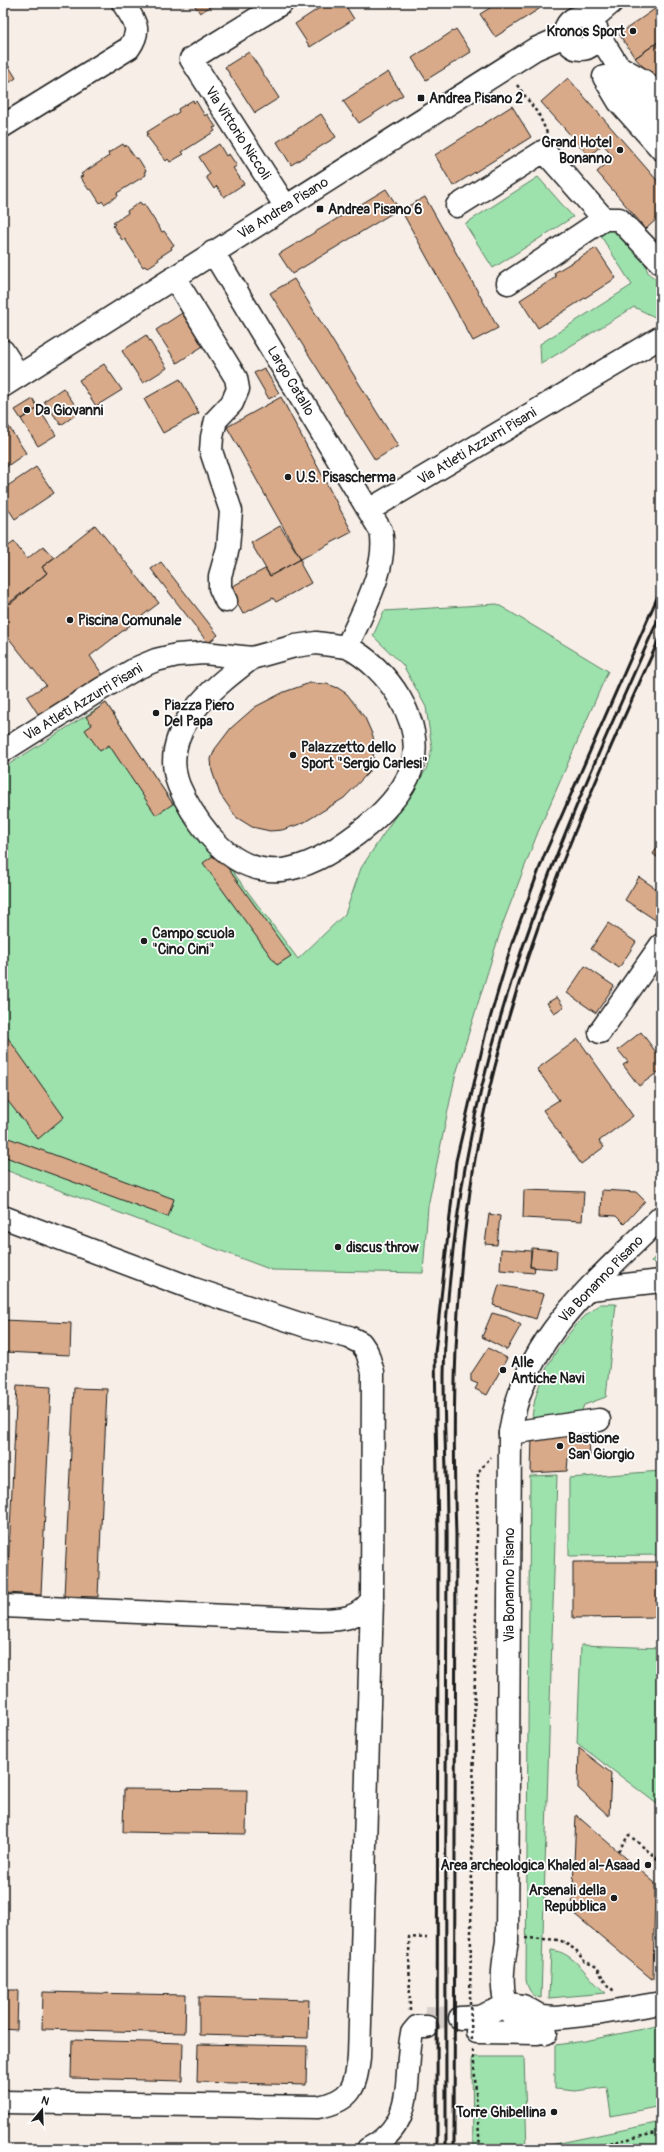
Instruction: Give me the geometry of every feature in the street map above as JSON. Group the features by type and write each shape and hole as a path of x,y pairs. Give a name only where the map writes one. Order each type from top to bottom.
{"street":[{"path":"3,126 129,48 136,38 137,26 123,3"},
{"name":"Via Vittorio Niccoli","path":"282,3 191,59 286,207"},
{"name":"Via Andrea Pisano","path":"11,381 535,49 579,27 611,3"},
{"path":"579,27 585,58 611,71 644,81 661,99"},
{"path":"611,71 661,128"},
{"path":"611,71 619,102 661,149"},
{"path":"457,206 544,151 604,219"},
{"path":"508,283 604,219 619,219 661,263"},
{"name":"Largo Catallo","path":"213,252 369,510"},
{"path":"174,277 236,378 238,384 232,403 216,420 212,437 211,451 231,511 228,548 220,576 220,588 226,601"},
{"name":"Via Atleti Azzurri Pisani","path":"369,510 661,337"},
{"path":"3,351 11,381"},
{"path":"252,658 212,690 195,708 186,723 178,743 175,767 177,781 187,803 217,843 232,857 244,864 270,871 281,870 304,864 332,852 370,824 396,796 411,770 414,737 403,706 376,668 360,654 347,647 382,561 384,542 381,531 369,510"},
{"name":"Via Atleti Azzurri Pisani","path":"3,751 100,689 152,661 177,655 204,653 252,658 302,644 331,643 347,647"},
{"path":"600,1032 661,945"},
{"path":"3,1217 194,1288 306,1326 349,1336 361,1343 371,1362 373,1372 372,1599 359,2057 357,2079 353,2087 338,2100 318,2107 3,2102"},
{"name":"Via Bonanno Pisano","path":"514,2016 516,1993 513,1939 510,1434 516,1403 535,1357 561,1319 661,1218"},
{"path":"590,1289 661,1281"},
{"path":"510,1434 599,1420"},
{"path":"3,1606 342,1620 362,1612 372,1599"},
{"path":"468,2025 479,2017 535,2014 556,2018 602,2013 661,2003"},
{"path":"468,2025 514,2016 546,2033 578,2031 661,2014"},
{"path":"368,2149 388,2134 405,2106 422,2025"}],"path":[{"path":"517,85 539,115 547,132 544,151"},
{"path":"480,2149 468,2025 478,1472 494,1452"},
{"path":"618,1852 630,1835 661,1862"},
{"path":"422,2025 410,2022 409,1937 427,1938"},
{"path":"513,1939 560,1940 568,1944 584,1961 597,1967 606,1984 618,1994"},
{"path":"581,2149 661,2132"}],"green space":[{"path":"538,177 573,217 493,268 465,224"},
{"path":"614,226 646,262 649,274 661,281 661,320 634,307 541,364 540,344 632,285 599,233"},
{"name":"Campo scuola \"Cino Cini\"","path":"497,604 608,671 538,832 503,923 455,1077 428,1206 423,1273 272,1270 3,1169 3,768 106,703 173,804 180,801 298,959 345,914 361,868 426,770 432,748 426,707 403,665 373,636 384,611"},
{"path":"661,1250 661,1264 651,1262"},
{"path":"600,1304 616,1304 606,1397 584,1405 580,1415 532,1425 533,1408 537,1391 552,1357 574,1327"},
{"path":"661,1471 661,1555 569,1556 569,1478"},
{"path":"557,1475 541,1998 530,1992 526,1980 530,1476"},
{"path":"581,1645 661,1648 661,1807 577,1743"},
{"path":"551,1950 560,1952 574,1961 606,1993 549,1998"},
{"path":"661,2025 661,2106 611,2116 607,2087 575,2091 555,2089 555,2045 585,2041"},
{"path":"472,2057 524,2057 527,2149 473,2149"},
{"path":"661,2122 661,2148 531,2149"}],"building":[{"path":"193,3 216,3 200,13"},
{"path":"327,3 344,3 354,19 310,47 295,24"},
{"path":"498,3 536,3 539,9 495,37 480,14"},
{"path":"659,6 661,9 661,40 635,58 619,34"},
{"path":"456,29 471,52 426,80 412,58"},
{"path":"661,40 661,86 635,58"},
{"path":"249,52 279,98 255,113 225,67"},
{"path":"3,57 16,78 3,87"},
{"path":"388,72 403,95 359,123 343,101"},
{"name":"Grand Hotel Bonanno","path":"568,78 661,185 661,215 646,229 597,172 614,157 603,144 589,156 541,102"},
{"path":"193,100 194,103 196,101 205,116 207,114 216,127 213,128 215,131 182,152 184,154 170,162 168,159 166,161 146,135 148,134 147,132 179,112 178,109"},
{"path":"512,106 531,137 453,186 435,155"},
{"path":"321,114 336,137 291,165 277,142"},
{"path":"123,144 125,147 126,145 136,159 138,158 146,171 144,172 146,175 117,193 118,196 104,204 102,201 100,203 91,189 89,190 80,177 83,176 81,174 109,156 108,153"},
{"path":"219,144 226,156 229,154 237,166 233,168 244,184 224,197 217,186 214,189 206,177 210,174 199,157"},
{"path":"386,189 399,209 292,274 279,254"},
{"path":"425,197 498,328 473,341 401,210"},
{"path":"140,202 142,205 144,204 162,232 164,231 174,245 171,247 172,249 158,258 159,260 147,268 145,266 143,267 125,239 122,240 113,226 115,224 113,223 128,213 127,211"},
{"path":"596,248 616,278 538,328 520,300 556,277 554,273"},
{"path":"294,279 398,446 375,460 270,293"},
{"path":"182,313 203,346 177,363 156,330"},
{"path":"146,335 167,368 143,383 122,351"},
{"path":"104,364 122,390 96,406 79,380"},
{"path":"264,368 279,393 269,399 254,373"},
{"path":"180,379 199,413 163,433 144,399"},
{"path":"63,388 80,412 61,425 44,401"},
{"name":"U.S. Pisascherma","path":"281,397 352,532 301,559 227,427"},
{"path":"33,399 38,408 21,419 15,410"},
{"path":"38,408 56,435 38,446 21,419"},
{"path":"5,421 26,453 3,469 3,422"},
{"path":"36,467 54,493 15,519 3,501 3,489"},
{"name":"Piscina Comunale","path":"95,525 159,603 90,656 104,677 42,720 27,697 46,685 3,631 3,608 47,573 42,567"},
{"path":"280,526 301,559 270,576 251,543"},
{"path":"14,542 27,559 43,546 54,558 42,567 47,573 10,604 3,596 3,550"},
{"path":"301,559 301,565 311,583 276,602 273,598 243,614 229,588 265,569 270,576"},
{"path":"161,562 218,635 208,643 151,569"},
{"name":"Palazzetto dello Sport \"Sergio Carlesi\"","path":"310,683 327,684 338,688 347,694 365,718 373,736 374,744 373,760 369,772 344,798 303,823 282,830 270,831 252,827 236,817 220,794 212,771 211,759 215,749 231,728 255,707 284,692"},
{"path":"106,703 173,804 156,815 109,745 100,751 85,730 92,725 86,717"},
{"path":"661,842 661,860 653,854"},
{"path":"217,853 291,956 277,965 203,863"},
{"path":"639,877 661,892 661,915 657,921 625,900"},
{"path":"608,923 636,942 619,968 591,949"},
{"path":"585,966 614,986 596,1013 567,993"},
{"path":"557,997 564,1007 554,1013 547,1003"},
{"path":"3,1031 64,1117 38,1139 3,1095"},
{"path":"641,1032 661,1059 661,1070 639,1086 623,1065 628,1062 618,1050"},
{"path":"578,1039 633,1116 599,1141 604,1147 581,1164 543,1110 559,1100 537,1069"},
{"path":"3,1136 174,1199 168,1217 3,1156"},
{"path":"524,1190 584,1192 582,1221 523,1218"},
{"path":"602,1190 636,1192 645,1201 624,1224 616,1216 601,1215"},
{"path":"489,1214 500,1216 497,1245 485,1244"},
{"path":"532,1248 557,1250 556,1269 530,1267"},
{"path":"501,1249 531,1251 530,1267 535,1267 534,1273 500,1270"},
{"path":"499,1285 544,1294 536,1319 493,1305"},
{"path":"492,1313 507,1317 521,1325 507,1350 482,1337"},
{"path":"3,1320 71,1323 70,1355 3,1352"},
{"path":"488,1348 507,1358 487,1395 475,1389 478,1384 471,1381 471,1374"},
{"path":"17,1385 51,1387 41,1595 7,1593"},
{"path":"74,1388 107,1389 98,1597 64,1596"},
{"name":"Bastione San Giorgio","path":"588,1428 590,1456 568,1458 567,1471 531,1473 532,1436"},
{"path":"573,1562 661,1562 661,1617 573,1618"},
{"path":"579,1748 611,1773 609,1816 578,1788"},
{"path":"124,1789 247,1790 246,1834 123,1832"},
{"name":"Arsenali della Repubblica","path":"576,1815 655,1883 653,1980 572,1912"},
{"path":"3,1990 18,1990 17,2030 3,2029"},
{"path":"43,1992 186,1995 185,2033 42,2029"},
{"path":"199,1997 309,2000 308,2038 199,2035"},
{"path":"72,2040 183,2043 182,2081 71,2078"},
{"path":"198,2044 307,2046 306,2085 197,2082"}],"tunnel":[{"path":"425,2017 460,2018"}],"railway":[{"path":"437,2149 438,1535 435,1353 456,1161 486,1032 512,943 544,856 661,589"},
{"path":"446,2149 447,1533 444,1375 448,1295 458,1215 466,1162 481,1090 500,1020 522,950 546,882 573,814 661,613"},
{"path":"454,2149 456,1535 454,1442 458,1303 467,1211 474,1165 488,1096 505,1028 526,960 576,828 661,635"}],"place":[{"name":"Kronos Sport","path":"633,31"},
{"name":"Andrea Pisano 2","path":"421,98"},
{"name":"Grand Hotel Bonanno","path":"620,150"},
{"name":"Andrea Pisano 6","path":"320,209"},
{"name":"Da Giovanni","path":"27,410"},
{"name":"U.S. Pisascherma","path":"288,477"},
{"name":"Piscina Comunale","path":"70,620"},
{"name":"Piazza Piero Del Papa","path":"156,713"},
{"name":"Palazzetto dello Sport \"Sergio Carlesi\"","path":"293,755"},
{"name":"Campo scuola \"Cino Cini\"","path":"144,941"},
{"name":"discus throw","path":"338,1247"},
{"name":"Alle Antiche Navi","path":"503,1370"},
{"name":"Bastione San Giorgio","path":"560,1446"},
{"name":"Area archeologica Khaled al-Asaad","path":"648,1865"},
{"name":"Arsenali della Repubblica","path":"614,1898"},
{"name":"Torre Ghibellina","path":"554,2112"}]}
